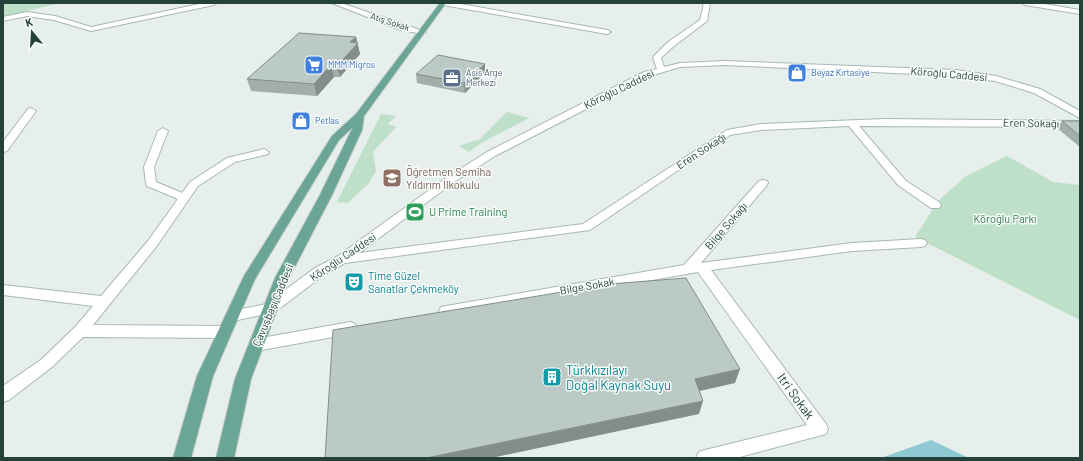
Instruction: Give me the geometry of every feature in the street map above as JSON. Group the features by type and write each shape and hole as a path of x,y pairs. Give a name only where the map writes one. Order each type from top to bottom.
{"main road":[{"name":"Çavuşbaşı Caddesi","path":"182,458 205,376 249,279 335,138 359,116 443,3"},
{"name":"Çavuşbaşı Caddesi","path":"225,458 243,379 270,308 282,278 326,195 357,130 359,116"}],"street":[{"path":"3,19 27,14 55,18 91,29 214,3"},
{"name":"Atış Sokak","path":"335,3 401,27 422,32"},
{"path":"443,3 607,32"},
{"path":"660,69 657,58 671,44 703,20 707,3"},
{"path":"1026,3 1080,12"},
{"name":"Köroğlu Caddesi","path":"233,316 270,308 320,271 342,259 450,180 491,154 647,74 660,69 702,63 764,63 957,73 996,79 1037,91 1080,115"},
{"path":"3,149 31,111"},
{"path":"851,123 902,183 935,205"},
{"name":"Eren Sokağı","path":"342,259 586,227 727,133 761,127 851,123 1080,124"},
{"path":"163,131 149,167 151,184 185,198"},
{"path":"3,395 47,364 80,331 152,244 194,184 231,160 264,152"},
{"name":"Bilge Sokağı","path":"695,268 763,183"},
{"name":"Bilge Sokak","path":"437,313 695,268 852,247 921,243"},
{"name":"Itri Sokak","path":"695,268 820,429 705,458"},
{"path":"3,290 105,302"},
{"path":"256,345 366,325"},
{"path":"80,331 225,332"}],"green space":[{"path":"3,3 60,3 3,17"},
{"path":"507,112 529,118 483,142 469,152 459,146 480,139"},
{"path":"381,114 396,116 388,124 396,127 373,152 376,171 369,183 348,203 337,202"},
{"name":"Köroğlu Parkı","path":"1007,156 1053,182 1080,185 1080,320 915,237 938,201 966,176"}],"water":[{"path":"931,440 969,458 881,458"}],"building":[{"name":"MMM Migros","path":"299,33 356,37 350,42 358,43 337,66 331,65 314,84 247,79"},
{"path":"438,55 485,64 464,83 416,74"},
{"path":"1062,121 1080,121 1080,136"},
{"name":"Türkkızılayı Doğal Kaynak Suyu","path":"686,278 740,369 695,379 703,401 426,458 325,458 333,330 610,284"}],"place":[{"name":"MMM Migros","path":"314,65"},
{"name":"Beyaz Kırtasiye","path":"797,73"},
{"name":"Asis Arge Merkezi","path":"452,78"},
{"name":"Petlas","path":"301,121"},
{"name":"Öğretmen Semiha Yıldırım İlkokulu","path":"392,178"},
{"name":"U Prime Training","path":"415,212"},
{"name":"Time Güzel Sanatlar Çekmeköy","path":"354,282"},
{"name":"Türkkızılayı Doğal Kaynak Suyu","path":"552,377"}]}
